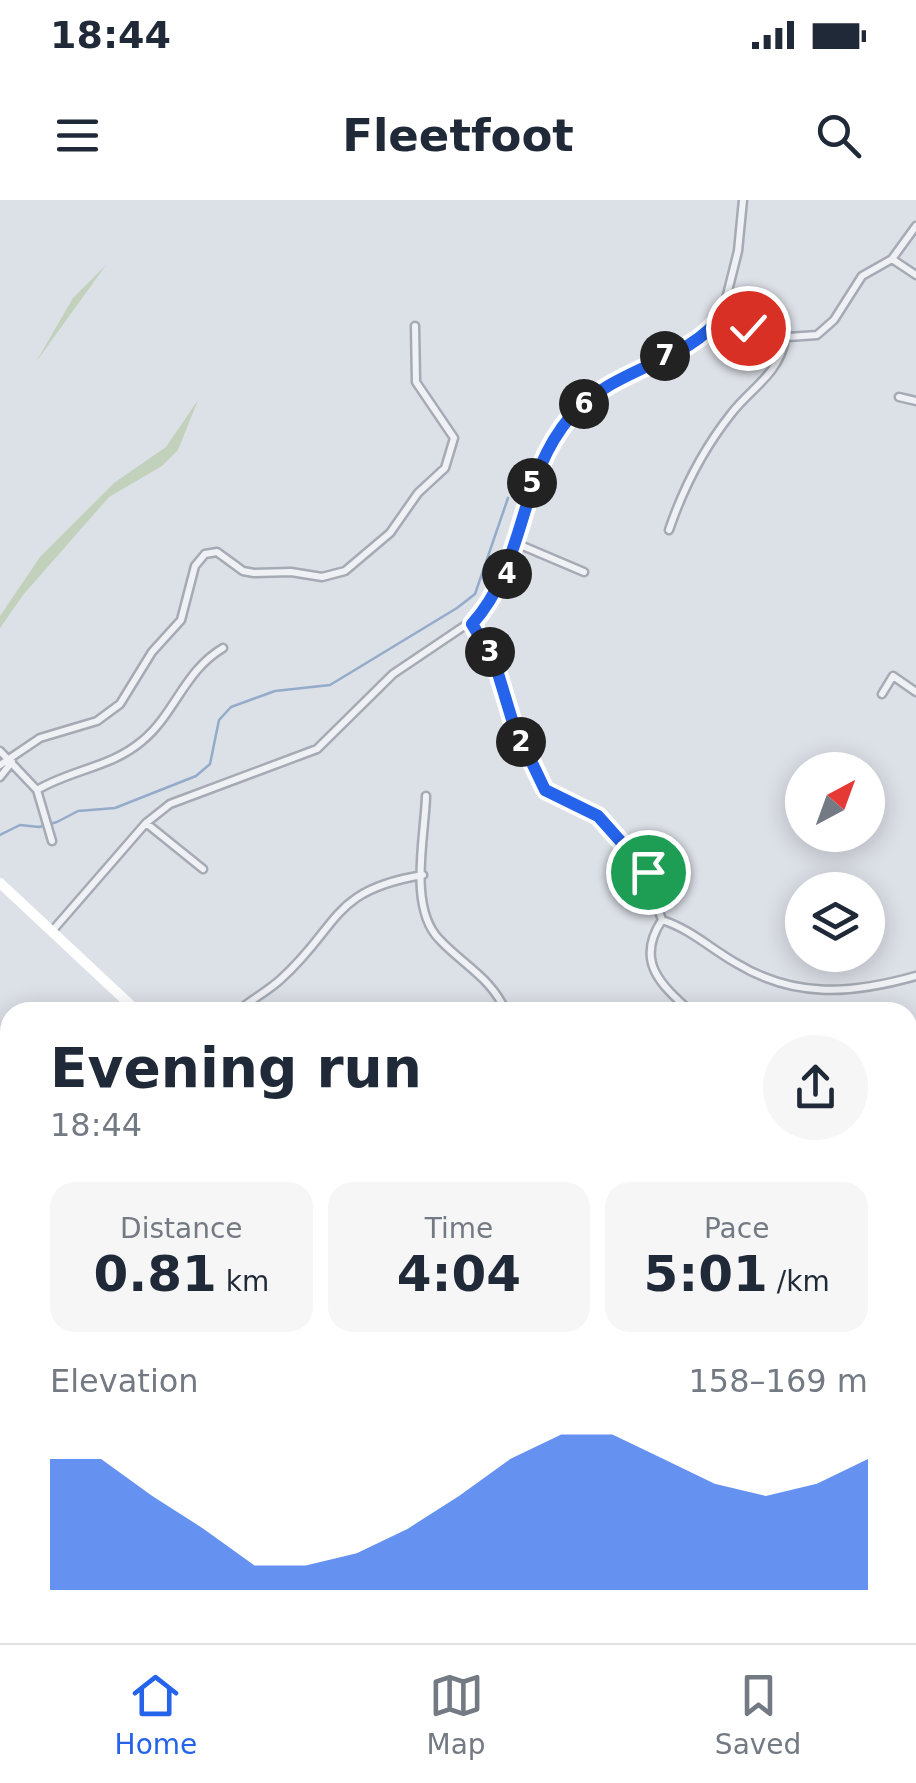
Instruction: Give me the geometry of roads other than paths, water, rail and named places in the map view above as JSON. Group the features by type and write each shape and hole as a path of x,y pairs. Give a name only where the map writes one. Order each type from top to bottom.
{"main road":[{"path":"0,883 128,1002"}],"street":[{"path":"52,930 146,823 186,795 317,749 392,674 472,624 503,582 518,544 534,476 570,417 621,376 701,338 722,315 738,251 743,200"},
{"path":"722,315 785,340 821,333 865,273 892,259 916,226"},
{"path":"892,259 916,275"},
{"path":"0,777 21,749 96,721 120,704 152,652 181,620 195,566 205,554 217,552 254,573 332,576 350,568 390,533 418,493 445,468 454,445 448,424 416,382 415,326"},
{"path":"670,530 693,474 732,412 768,376 785,340"},
{"path":"899,397 916,400"},
{"path":"518,544 584,572"},
{"path":"472,624 494,660 513,723 545,790 598,816 643,864 662,920 648,953 649,966 682,1002"},
{"path":"37,790 131,750 155,730 196,668 223,648"},
{"path":"882,694 893,676 916,692"},
{"path":"0,751 37,790 51,837"},
{"path":"0,765 10,760"},
{"path":"426,796 423,875 430,927 483,977 499,1002"},
{"path":"146,823 203,869"},
{"path":"251,1002 283,978 337,912 388,880 423,875"},
{"path":"662,920 681,926 775,983 834,992 916,976"}],"waterway":[{"path":"0,835 20,825 39,827 57,822 78,811 115,808 196,776 210,764 219,720 231,707 275,691 330,685 457,608 475,594 508,498"}]}
